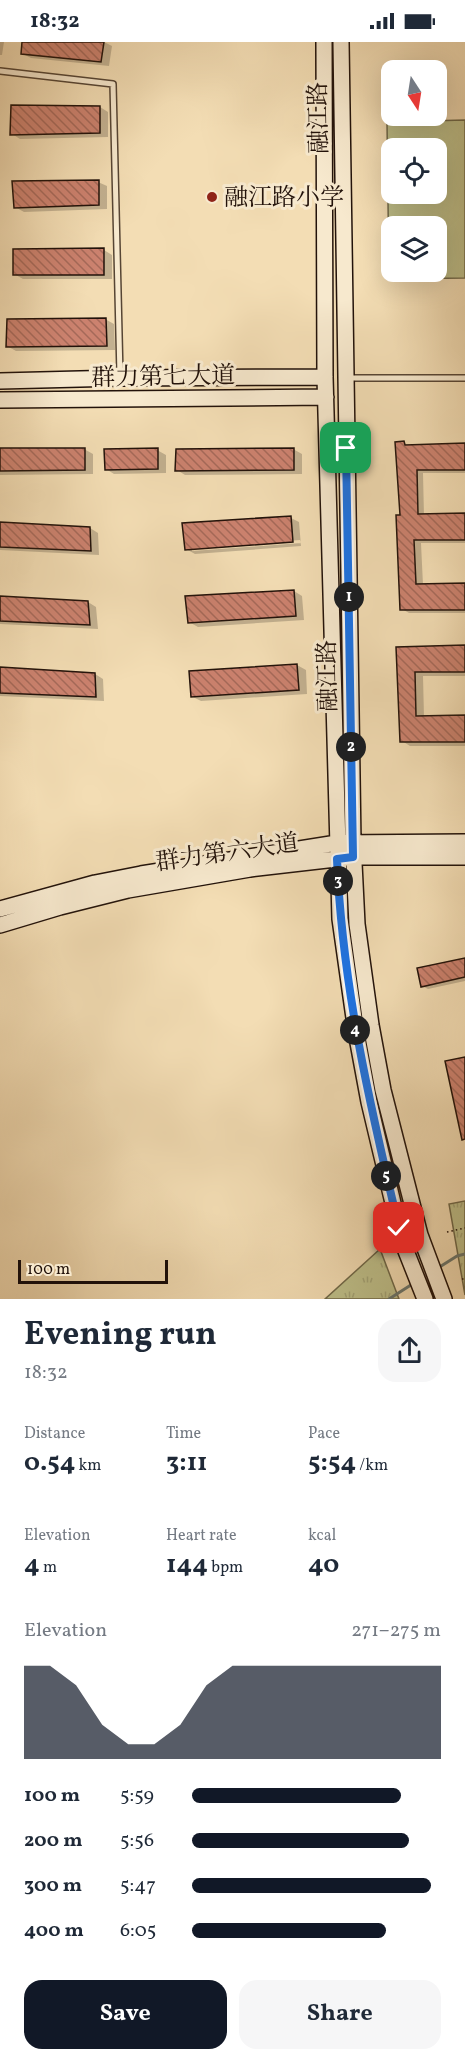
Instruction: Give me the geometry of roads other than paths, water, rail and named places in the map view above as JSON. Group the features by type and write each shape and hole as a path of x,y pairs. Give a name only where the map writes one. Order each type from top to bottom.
{"main road":[{"name":"融江路","path":"324,42 326,397 340,919 356,1032 369,1102 402,1241 422,1293"},
{"name":"融江路","path":"340,42 353,850 357,924 383,1090 420,1235 444,1299"},
{"name":"群力第七大道","path":"0,381 326,377"},
{"name":"群力第七大道","path":"0,400 326,397"},
{"name":"群力第六大道","path":"0,925 128,890 239,871 337,859 353,850 465,842"},
{"name":"群力第六大道","path":"0,909 75,888 141,874 337,843 353,850 465,856"}],"lane":[{"path":"0,71 113,84 120,378"},
{"path":"345,378 465,378"}],"waterway":[{"path":"438,1268 457,1256 465,1254"},
{"path":"389,1299 414,1283"}],"place":[{"name":"融江路小学","path":"212,197"}]}
